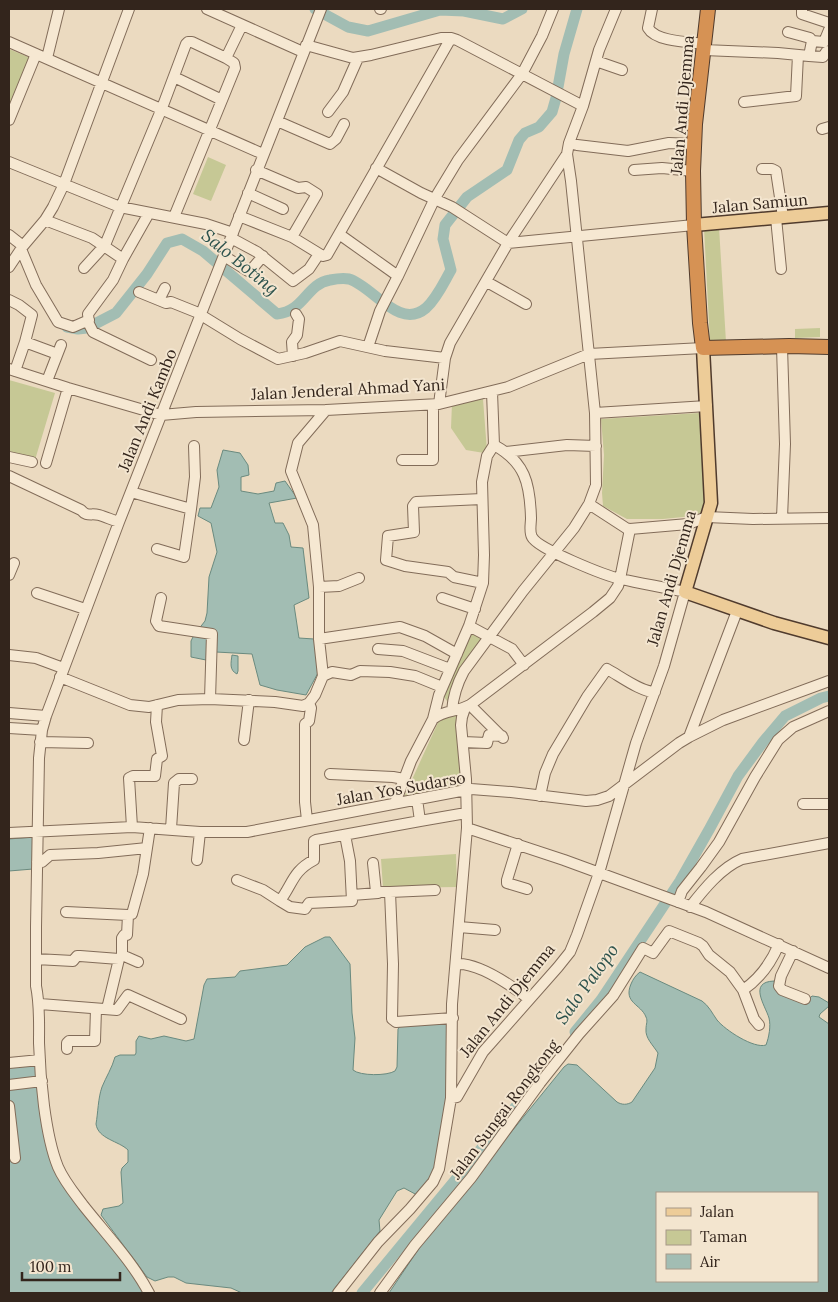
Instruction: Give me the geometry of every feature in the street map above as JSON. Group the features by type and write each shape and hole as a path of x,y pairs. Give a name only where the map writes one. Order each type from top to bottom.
{"highway":[{"name":"Jalan Andi Djemma","path":"704,348 700,323 693,171 708,9"},
{"name":"Jalan Jenderal Ahmad Yani","path":"704,348 829,347"}],"main road":[{"name":"Jalan Samiun","path":"694,225 829,213"},
{"name":"Jalan Andi Djemma","path":"685,592 711,503 704,348"},
{"path":"685,592 737,611 829,638"}],"street":[{"path":"46,58 59,9"},
{"path":"15,256 45,220 64,184 128,9"},
{"path":"207,9 242,25 305,49 349,58 358,58 432,40 451,38 583,106"},
{"name":"Jalan Andi Kambo","path":"149,1293 136,1272 70,1188 58,1168 51,1143 42,1081 40,1004 36,986 40,742 46,716 85,609 240,216 256,170 321,9"},
{"path":"368,348 382,306 434,198 458,160 522,74 542,36 553,9"},
{"path":"452,706 457,685 464,671 523,591 574,528 589,504 596,485 596,446 589,354 578,237 567,154 596,62 616,9"},
{"path":"652,9 648,28 652,34 665,38 705,47 803,56 823,57 829,51"},
{"path":"802,9 802,14 829,23"},
{"path":"226,58 242,25"},
{"path":"788,32 810,38 812,41 824,42 829,30"},
{"path":"240,216 292,237 319,254 327,255 451,38"},
{"path":"744,102 796,96 803,56 812,41"},
{"path":"9,42 263,154"},
{"path":"84,268 105,245 188,42 199,44 226,58 234,63 235,68 174,217"},
{"path":"9,120 36,54"},
{"path":"328,112 343,92 358,58"},
{"path":"596,62 622,70"},
{"path":"174,77 222,100"},
{"path":"277,121 330,144 336,140 344,124"},
{"path":"569,143 625,151 669,143 694,144"},
{"path":"402,460 433,460 436,405 448,350 508,243 567,154"},
{"path":"9,162 120,207 206,224 252,248 293,281 309,269 319,254"},
{"path":"376,168 421,193 456,209 508,243 694,225"},
{"path":"634,170 662,168 693,171"},
{"path":"762,169 776,171 781,269"},
{"path":"256,170 298,188 306,187 317,193 292,237"},
{"path":"248,193 283,209"},
{"path":"90,325 88,314 110,284 148,213"},
{"path":"45,220 80,232 105,245 123,259"},
{"path":"340,234 398,276"},
{"path":"9,235 15,256 58,322 73,327 90,325 151,360"},
{"path":"222,260 248,271 263,256"},
{"path":"487,282 526,304"},
{"path":"159,300 165,288"},
{"path":"139,292 168,303 171,302 201,315 274,358 282,359 293,356 340,340 368,348 445,358"},
{"path":"9,300 19,304 32,315 26,342 12,370"},
{"path":"293,356 292,342 297,335 299,319 296,314"},
{"path":"26,342 57,348 46,381"},
{"path":"782,347 785,444 782,518"},
{"name":"Jalan Jenderal Ahmad Yani","path":"12,370 161,414 326,410 436,405 492,392 589,354 704,348"},
{"path":"46,463 68,388"},
{"path":"395,803 404,779 433,719 440,692 469,626 483,583 483,474 487,456 494,444 492,392"},
{"path":"594,413 706,406"},
{"path":"9,655 36,658 130,706 157,705 178,700 210,699 249,700 303,706 309,703 323,676 319,639 318,587 313,525 291,471 298,443 326,410"},
{"path":"494,444 506,452 523,470 526,478 532,538 555,552 620,579 685,592"},
{"path":"506,452 567,445 596,446"},
{"path":"157,549 184,557 195,477 194,446"},
{"path":"9,457 32,462"},
{"path":"9,476 81,510 85,514 97,515 119,522"},
{"path":"131,492 191,509"},
{"path":"482,499 416,502 413,506 414,532 388,536 386,560 405,566 448,572 454,577 483,583"},
{"path":"589,504 630,529 688,524 707,517 829,518"},
{"path":"338,1293 378,1242 410,1209 437,1176 442,1156 451,1098 452,1004 467,828 461,720 468,707 603,604 615,591 620,579 630,529"},
{"path":"9,575 14,563"},
{"path":"318,587 339,586 359,578"},
{"path":"37,592 85,609"},
{"name":"Jalan Andi Djemma","path":"451,1098 457,1097 483,1052 570,952 599,873 623,785 664,666 685,592"},
{"path":"161,598 156,621 159,626 212,634 210,699"},
{"path":"442,598 475,609"},
{"path":"689,737 737,611"},
{"path":"469,626 512,649 524,665"},
{"path":"319,639 400,627 426,636 457,654"},
{"path":"378,649 403,651 450,669"},
{"path":"540,796 545,773 553,754 587,697 607,669 629,682 655,692"},
{"path":"323,676 332,672 351,675 360,670 415,676 440,692 452,706"},
{"name":"Jalan Yos Sudarso","path":"9,833 132,827 200,832 247,832 466,790 511,792 572,800 597,800 609,796 689,737 723,720 829,681"},
{"path":"244,740 249,700"},
{"path":"307,820 304,797 305,724 308,721 311,708 309,703"},
{"path":"132,827 129,778 133,776 155,776 157,759 162,756 156,722 157,705"},
{"path":"433,719 452,706 468,707 502,737 489,735 487,743 463,742"},
{"path":"676,902 682,891 719,842 778,740 793,727 829,711"},
{"path":"9,713 46,716"},
{"path":"9,728 42,730"},
{"path":"40,742 88,743"},
{"path":"330,774 404,779"},
{"path":"171,830 174,783 179,779 192,779"},
{"path":"417,799 420,821"},
{"path":"803,804 829,804"},
{"path":"280,901 295,875 306,864 314,860 314,841 466,813"},
{"path":"66,912 132,914 143,874 150,828"},
{"path":"467,828 518,844 724,919 829,968"},
{"path":"197,860 200,832"},
{"path":"237,880 263,890 290,907 306,909 310,903 352,901 350,861 345,835"},
{"path":"690,907 710,883 737,861 747,857 829,843"},
{"path":"518,844 507,880 508,883 527,889"},
{"path":"37,862 42,862 50,855 147,848"},
{"path":"373,863 375,890 378,893"},
{"path":"352,894 434,890"},
{"path":"390,892 393,1021 453,1018"},
{"path":"67,1049 69,1041 95,1042 101,1009 120,957 122,938 127,935 128,915"},
{"path":"459,927 495,930"},
{"name":"Jalan Sungai Rongkong","path":"380,1293 416,1245 472,1178 540,1083 579,1034 613,996 642,948 653,953 670,931 703,946 709,955 730,972 743,990"},
{"path":"759,1025 754,1019 743,990 763,972 770,963 779,944"},
{"path":"792,950 781,976 779,986 782,990 805,999"},
{"path":"36,960 74,961 77,956 80,956 120,957 138,962"},
{"path":"456,964 468,965 496,976 529,999"},
{"path":"40,1004 119,1010 128,996 180,1019"},
{"path":"9,1063 40,1060"},
{"path":"9,1085 42,1081"},
{"path":"9,1106 16,1158"}],"green space":[{"path":"9,49 33,59 9,115"},
{"path":"208,157 226,165 211,201 193,194"},
{"path":"719,227 726,342 710,342 704,228"},
{"path":"820,328 820,337 795,338 795,329"},
{"path":"9,380 55,393 35,460 9,451"},
{"path":"483,399 487,451 484,453 466,450 451,428 452,403"},
{"path":"699,413 705,501 704,511 693,516 663,519 627,519 603,506 604,455 601,419"},
{"path":"473,631 486,638 450,705 444,697 460,656"},
{"path":"454,713 462,724 463,788 404,797 441,716"},
{"path":"456,854 457,887 383,888 381,859"}],"water":[{"path":"223,450 240,453 248,465 249,475 241,477 241,491 258,494 274,491 276,483 285,481 297,498 269,503 275,523 283,523 289,535 291,547 303,548 309,598 294,605 299,638 314,639 319,671 306,695 260,685 252,654 216,652 206,660 191,657 191,641 205,621 207,613 209,577 217,552 211,523 198,516 200,508 211,508 219,487 217,470"},
{"path":"232,655 238,656 237,674 232,668"},
{"path":"34,837 33,869 9,871 9,839"},
{"path":"325,937 330,937 350,964 355,1038 353,1070 374,1075 391,1073 397,1067 398,1029 401,1025 444,1022 447,1024 448,1112 436,1168 417,1195 404,1188 397,1191 379,1220 380,1231 331,1293 242,1293 231,1288 186,1283 174,1277 155,1281 147,1277 101,1215 103,1209 119,1206 123,1203 121,1172 128,1162 128,1150 101,1133 96,1124 101,1091 115,1057 135,1055 136,1041 139,1036 151,1039 164,1036 186,1041 194,1039 204,985 207,979 235,977 240,971 287,965 305,947"},
{"path":"640,972 702,1001 726,1029 740,1038 761,1045 766,1045 770,1028 769,1018 760,995 762,985 766,982 774,981 775,984 808,1000 812,996 819,997 829,1003 829,1006 819,1017 829,1024 829,1293 389,1293 430,1232 564,1067 568,1064 577,1065 617,1102 628,1104 632,1102 655,1068 658,1053 647,1035 647,1020 644,1013 629,995 634,979"},
{"path":"37,1063 50,1159 145,1293 9,1293 9,1067"}],"waterway":[{"name":"Salo Boting","path":"315,9 348,27 368,31 440,10 464,11 503,19 522,9"},
{"name":"Salo Boting","path":"67,327 87,328 116,313 147,274 167,243 182,239 203,251 277,314 294,308 322,282 342,279 349,279 358,283 396,311 416,314 426,308 437,295 451,270 443,239 445,225 467,197 507,170 519,140 525,133 539,127 552,112 564,54 577,9"},
{"name":"Salo Palopo","path":"575,1032 601,1000 680,881 738,776 763,742 785,716 829,696"},
{"name":"Salo Palopo","path":"362,1293 528,1092"}]}
